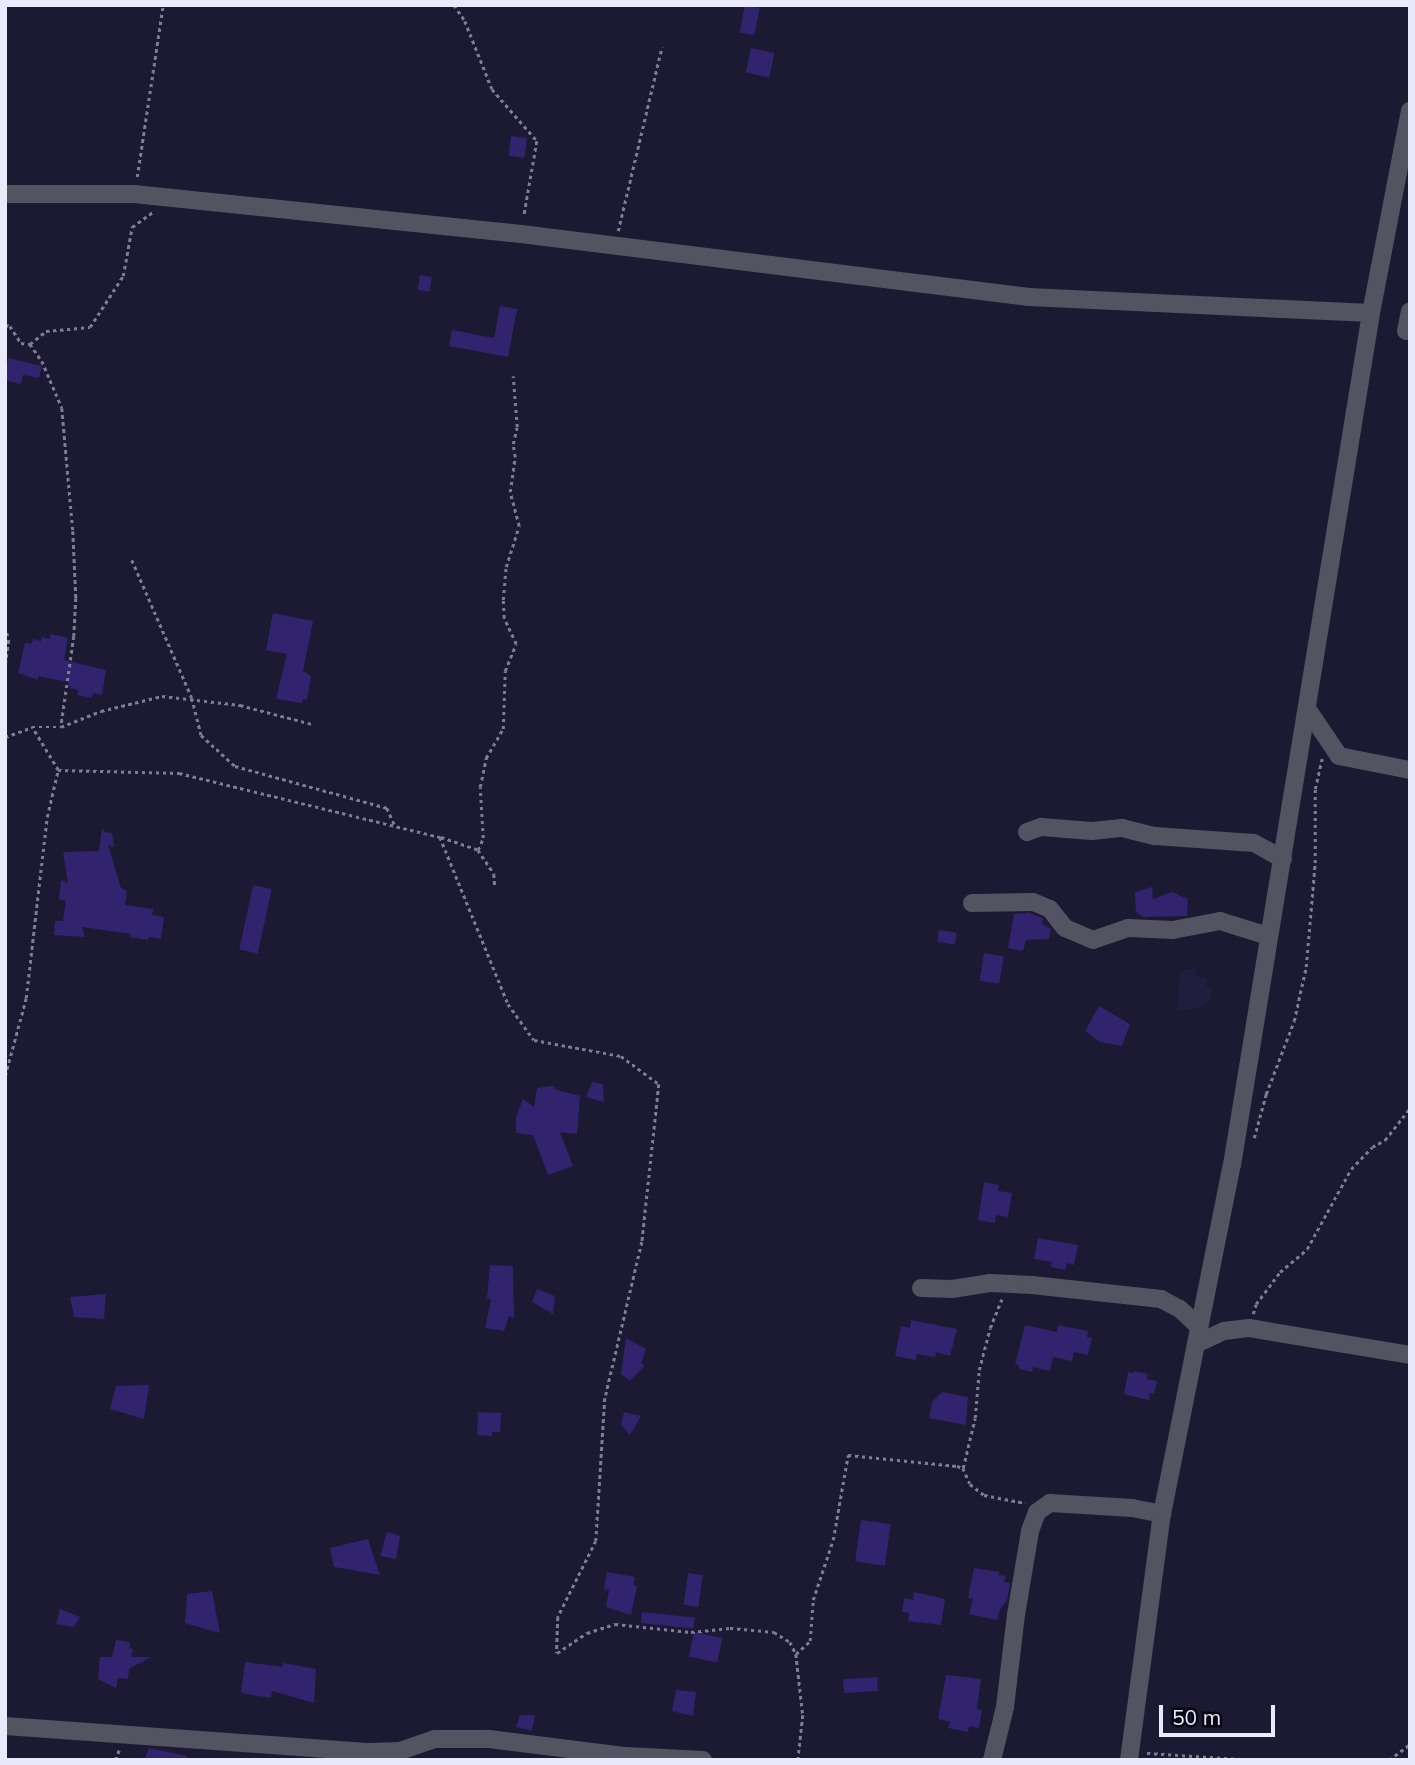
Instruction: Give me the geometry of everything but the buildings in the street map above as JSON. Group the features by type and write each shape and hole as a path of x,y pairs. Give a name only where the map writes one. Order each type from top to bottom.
{"street":[{"path":"1130,1756 1163,1514 1232,1165 1371,313 1410,111"},
{"path":"5,194 134,194 522,234 1029,297 1371,313"},
{"path":"1406,331 1410,311"},
{"path":"1308,710 1325,733 1326,741 1339,756 1410,770"},
{"path":"1027,832 1041,827 1092,831 1122,828 1155,836 1254,843 1283,859"},
{"path":"972,903 1033,902 1050,909 1065,928 1093,940 1128,928 1173,929 1220,921 1268,936"},
{"path":"921,1288 1010,1284 1161,1299 1180,1309 1197,1335"},
{"path":"1197,1335 1249,1328 1410,1355"},
{"path":"992,1760 1005,1707 1030,1531 1041,1506 1050,1503 1074,1504 1163,1514"},
{"path":"5,1726 389,1756 434,1739 489,1740 626,1756 703,1760"}],"path":[{"path":"134,194 163,5"},
{"path":"454,5 465,21 492,89 537,141 522,234"},
{"path":"614,245 662,47"},
{"path":"5,324 10,326 21,343 30,344 46,331 90,327 122,276 132,227 172,198"},
{"path":"30,344 42,361 62,408 73,531 76,598 74,636 61,727"},
{"path":"478,850 483,838 480,787 486,758 503,729 505,671 516,644 504,618 503,600 506,568 519,526 510,492 515,457 513,443 517,427 513,376"},
{"path":"132,560 192,698 201,735 235,766 387,808 395,826"},
{"path":"5,626 9,640 5,667"},
{"path":"5,737 32,727 61,727 101,711 162,696 240,705 312,724"},
{"path":"5,1076 26,998 47,817 58,770 32,727"},
{"path":"1254,1140 1266,1094 1294,1021 1306,967 1315,863 1315,789 1326,741"},
{"path":"58,770 179,773 440,837 478,850 494,874 495,887"},
{"path":"440,837 508,1004 534,1040 621,1056 659,1084 642,1242 605,1398 596,1541 558,1617 557,1653 587,1633 615,1624 691,1632 730,1628 774,1632 790,1642 796,1654 803,1715 798,1760"},
{"path":"1249,1328 1256,1304 1280,1272 1307,1249 1351,1169 1372,1147 1385,1140 1410,1108"},
{"path":"1010,1284 990,1328 981,1359 975,1418 963,1468 970,1484 984,1494 1041,1506"},
{"path":"796,1654 810,1641 813,1600 833,1540 848,1455 963,1468"},
{"path":"1389,1760 1410,1744"},
{"path":"1130,1756 1256,1760"}],"shaded area":[{"path":"1197,968 1195,977 1206,977 1206,988 1212,988 1211,1001 1201,1007 1177,1011 1180,971"}]}
